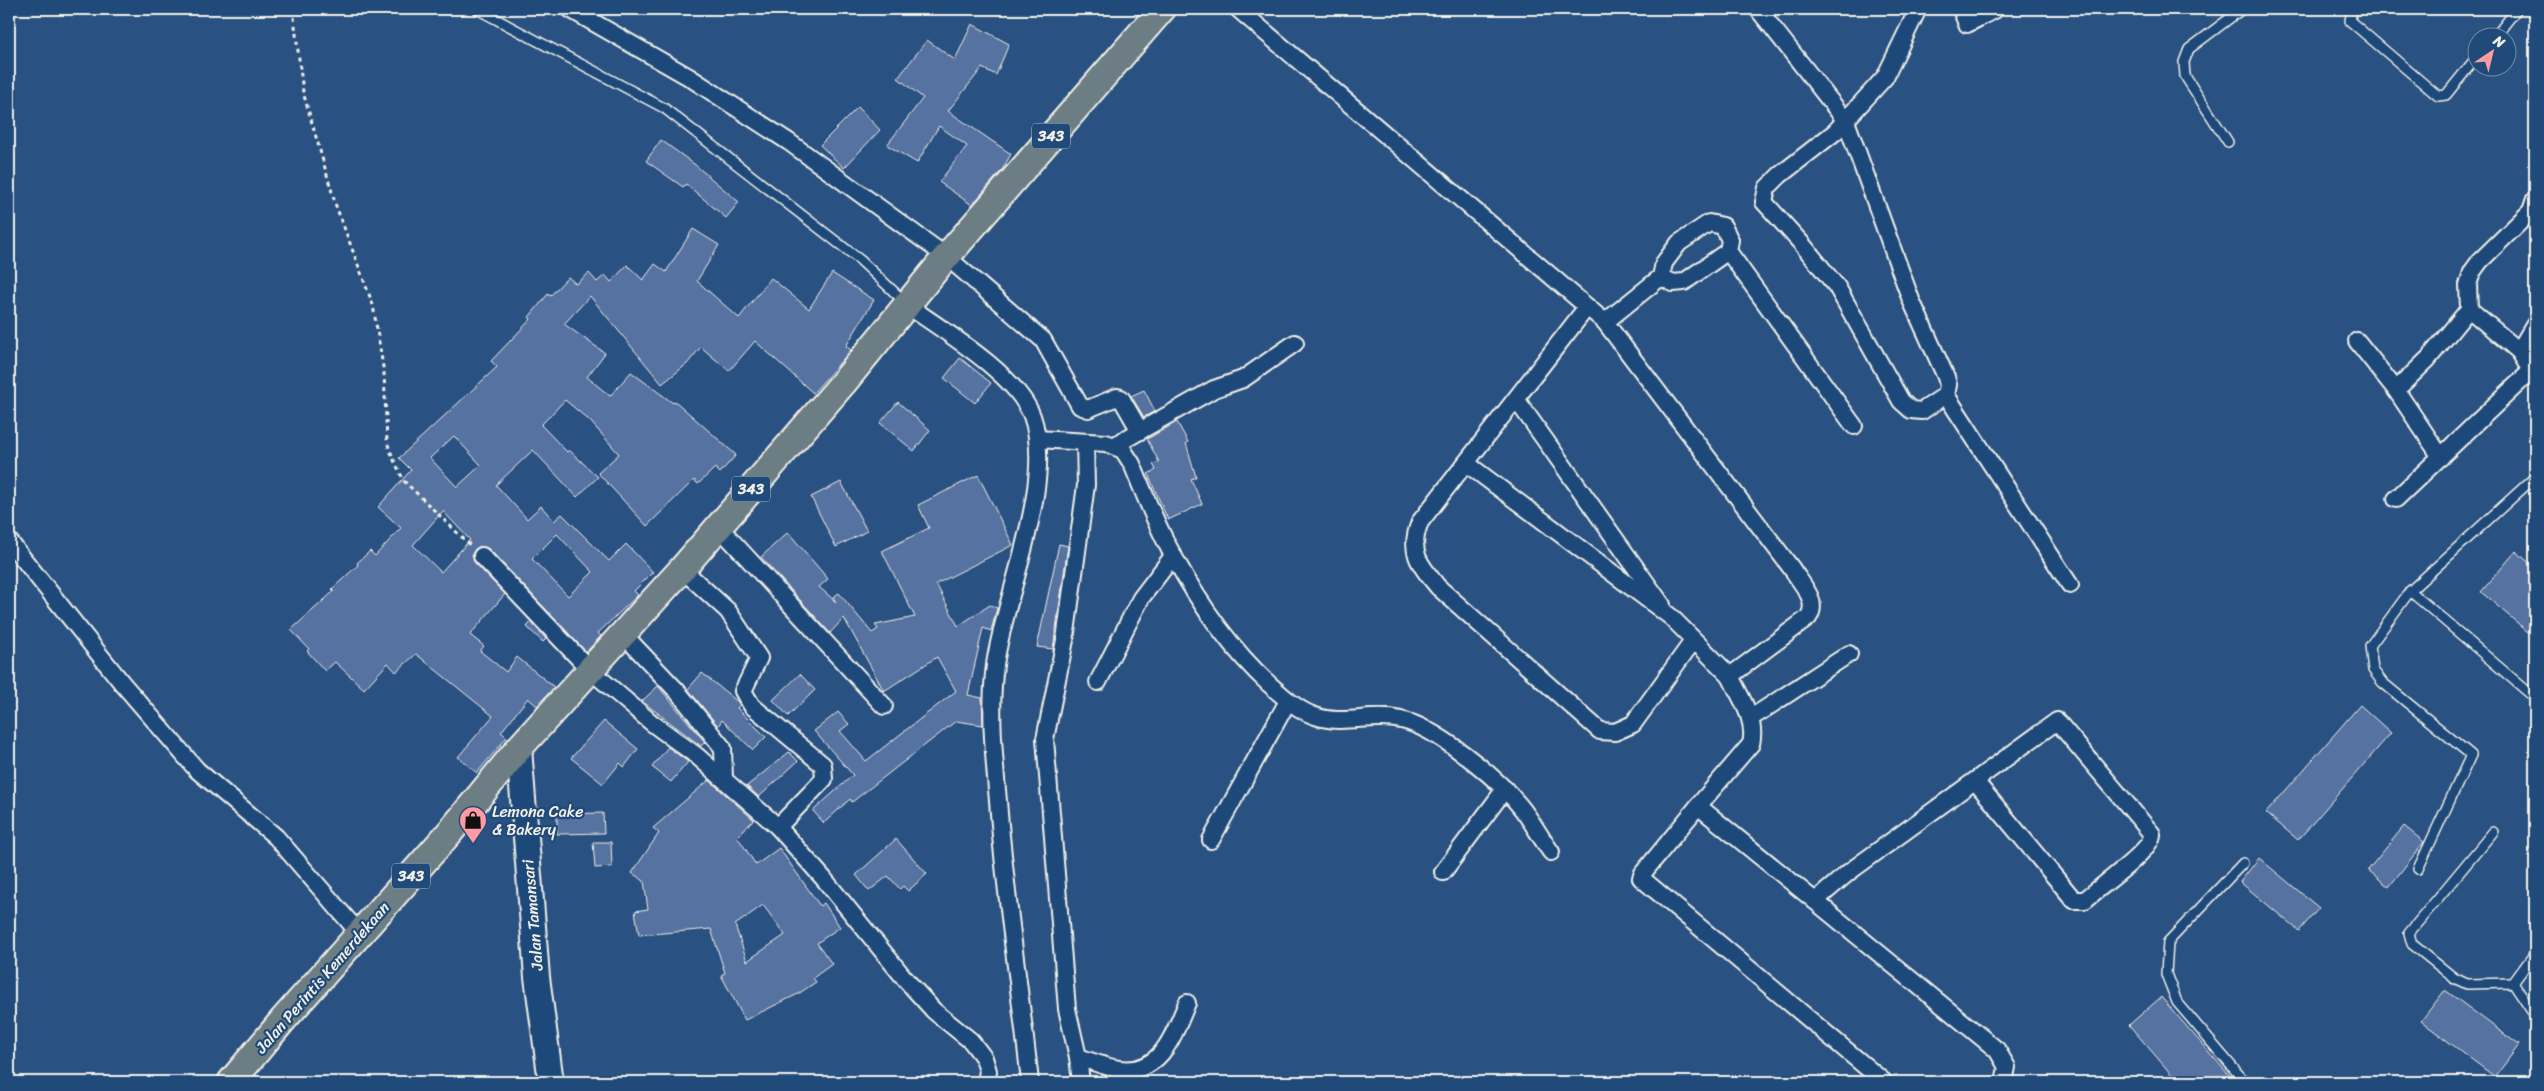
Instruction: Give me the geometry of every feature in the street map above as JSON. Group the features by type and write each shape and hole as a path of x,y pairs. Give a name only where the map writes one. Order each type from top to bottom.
{"main road":[{"name":"343","path":"589,669 682,569 844,382 944,260 1162,9"},
{"name":"Jalan Perintis Kemerdekaan","path":"232,1082 589,669"},
{"name":"Jalan Tamansari","path":"519,748 537,977 552,1082"}],"street":[{"path":"570,9 689,77 789,142 944,260 1043,340 1080,406 1088,409 1117,397 1121,398 1140,431"},
{"path":"1238,9 1605,322 1792,569 1813,602 1813,611 1808,618 1730,676"},
{"path":"1758,9 1846,121 1911,300 1946,377 1948,386 1946,395 1922,411 1911,410 1901,401 1837,287 1764,202 1767,188 1780,174 1846,121 1885,77 1918,9"},
{"path":"1961,9 1967,24 1996,9"},
{"path":"2396,499 2533,374 2519,351 2470,309 2468,285 2472,272 2480,261 2531,210 2535,199"},
{"path":"1605,322 1661,277 1664,263 1679,244 1709,223 1723,226 1730,240 1728,251 1684,282 1673,283 1661,277"},
{"path":"1728,251 1854,426"},
{"path":"909,302 1010,383 1025,402 1044,439 1033,505 995,665 992,729 1004,885 1030,1082"},
{"path":"1587,307 1420,522 1414,538 1414,549 1424,570 1438,587 1600,731 1615,732 1633,724 1693,641"},
{"path":"2396,390 2428,359 2470,309"},
{"path":"2519,351 2535,324"},
{"path":"2357,341 2396,390 2441,456"},
{"path":"1115,445 1214,389 1243,379 1295,343"},
{"path":"1946,395 2070,585"},
{"path":"1516,399 1671,617 1730,676 1751,718 1753,737 1751,744 1698,806 1643,873 1641,878 1884,1082"},
{"path":"1044,439 1080,442 1099,441 1115,445 1123,450 1132,464 1173,556 1212,619 1256,672 1288,701 1314,716 1339,721 1376,716 1402,720 1435,734 1505,789 1520,806 1551,852"},
{"path":"1080,442 1086,484 1065,640 1045,738 1067,1009 1078,1058 1081,1082"},
{"path":"1466,462 1671,617"},
{"path":"718,526 884,706"},
{"path":"9,541 122,683 197,770 276,837 360,933"},
{"path":"482,556 589,669 778,827 824,879 911,986 934,1011 971,1041 984,1058 988,1071 986,1082"},
{"path":"1098,682 1141,598 1173,556"},
{"path":"682,569 728,611 759,658 743,691 752,706 823,765 824,778 778,827"},
{"path":"623,634 677,691 723,748 724,780"},
{"path":"1751,718 1849,654"},
{"path":"1211,840 1288,701"},
{"path":"1815,901 1849,872 2057,721 2152,834 2152,838 2141,853 2085,900 2074,900 1975,781"},
{"path":"1443,872 1505,789"},
{"path":"1698,806 1997,1050 2007,1067 2004,1082"},
{"path":"1078,1058 1120,1069 1139,1069 1161,1057 1171,1041 1187,1003"}],"lane":[{"path":"477,9 664,108 860,260 909,302"},
{"path":"2228,142 2185,76 2184,62 2189,49 2242,9"},
{"path":"2352,9 2350,21 2438,96 2446,96 2466,71"},
{"path":"2502,28 2517,9"},
{"path":"2418,869 2471,755 2382,682 2373,670 2370,646 2410,591 2535,477"},
{"path":"2410,591 2535,698"},
{"path":"2493,832 2409,933 2412,944 2454,978 2466,984 2513,983"},
{"path":"2243,863 2168,942 2166,974 2177,1002 2245,1082"},
{"path":"2513,983 2535,953"},
{"path":"2513,983 2535,1016"}],"path":[{"path":"293,9 302,92 336,206 373,306 384,373 387,442 392,458 404,481 482,556"}],"building":[{"path":"972,24 1009,44 996,75 982,68 948,111 1011,154 1002,170 972,205 939,182 967,146 939,126 917,163 887,145 923,98 898,78 927,40 955,60"},
{"path":"858,107 880,130 844,168 820,145"},
{"path":"661,140 694,164 739,202 726,218 686,184 683,187 646,161"},
{"path":"693,229 719,245 697,281 739,318 771,278 809,309 832,273 874,300 846,346 851,350 813,393 755,341 729,371 701,347 687,364 662,384 590,296 564,324 605,353 587,377 610,396 631,372 673,403 675,401 736,455 720,473 715,468 698,484 694,480 647,526 598,473 619,454 590,421 565,400 541,425 567,452 569,450 598,477 577,497 533,450 496,485 527,519 541,506 554,521 562,514 609,561 626,544 653,572 634,591 638,595 598,633 601,636 586,652 489,549 480,546 475,549 472,554 474,562 505,594 470,635 484,646 480,651 506,672 517,657 554,687 537,706 528,698 501,732 507,737 477,773 458,757 493,716 416,654 396,672 388,663 364,689 335,662 325,671 307,651 309,649 291,630 334,591 332,589 358,565 357,563 370,551 375,556 401,528 378,507 411,470 399,458 497,367 491,361 531,319 529,317 548,294 550,296 568,277 576,284 589,273 597,282 605,275 611,282 627,265 643,280 655,264 666,272","holes":["454,436 481,465 457,487 430,458","443,511 470,540 441,572 413,545","557,534 593,572 568,596 532,559"]},
{"path":"960,358 991,383 975,403 944,378"},
{"path":"1144,390 1155,411 1144,417 1131,396"},
{"path":"898,402 930,430 914,451 880,423"},
{"path":"1177,422 1188,442 1186,443 1196,477 1191,479 1202,504 1168,520 1148,474 1156,470 1153,464 1159,462 1147,439"},
{"path":"978,475 1013,545 936,584 958,626 990,605 997,608 991,631 983,628 968,695 982,698 983,725 956,721 852,802 850,799 824,823 813,811 853,775 814,731 838,712 849,724 840,731 866,761 956,691 937,657 884,691 844,618 830,633 761,557 788,532 828,579 819,587 836,602 833,597 839,593 872,633 878,629 875,625 915,617 882,551 929,528 918,505"},
{"path":"841,482 867,531 836,547 811,497"},
{"path":"1059,544 1068,546 1053,649 1037,647"},
{"path":"2516,551 2535,568 2535,638 2481,592"},
{"path":"531,622 546,639 543,642 527,627"},
{"path":"702,673 738,702 740,705 737,708 766,737 753,750 722,720 718,726 688,689"},
{"path":"800,674 815,690 788,716 773,700"},
{"path":"658,686 705,742 701,746 642,701"},
{"path":"2360,705 2391,733 2298,840 2266,813"},
{"path":"604,721 638,749 624,767 620,763 603,784 571,758"},
{"path":"668,747 688,762 671,782 652,767"},
{"path":"789,752 798,761 759,797 747,786"},
{"path":"709,780 754,820 737,836 756,865 779,848 820,906 824,903 840,927 817,943 832,964 813,978 816,982 798,994 745,1020 721,975 725,973 711,929 639,935 635,911 648,909 644,881 632,873 659,833 653,828","holes":["763,905 785,935 747,961 735,925"]},
{"path":"603,813 604,833 557,834 557,814"},
{"path":"2404,826 2424,842 2389,887 2368,870"},
{"path":"896,839 927,874 908,891 903,886 900,889 888,876 869,891 856,875"},
{"path":"593,842 611,842 612,867 595,868"},
{"path":"2259,858 2319,908 2299,931 2240,882"},
{"path":"2445,990 2519,1045 2495,1077 2421,1021"},
{"path":"2161,997 2235,1082 2178,1082 2129,1025"}],"place":[{"name":"Lemona Cake & Bakery","path":"473,844"}]}
